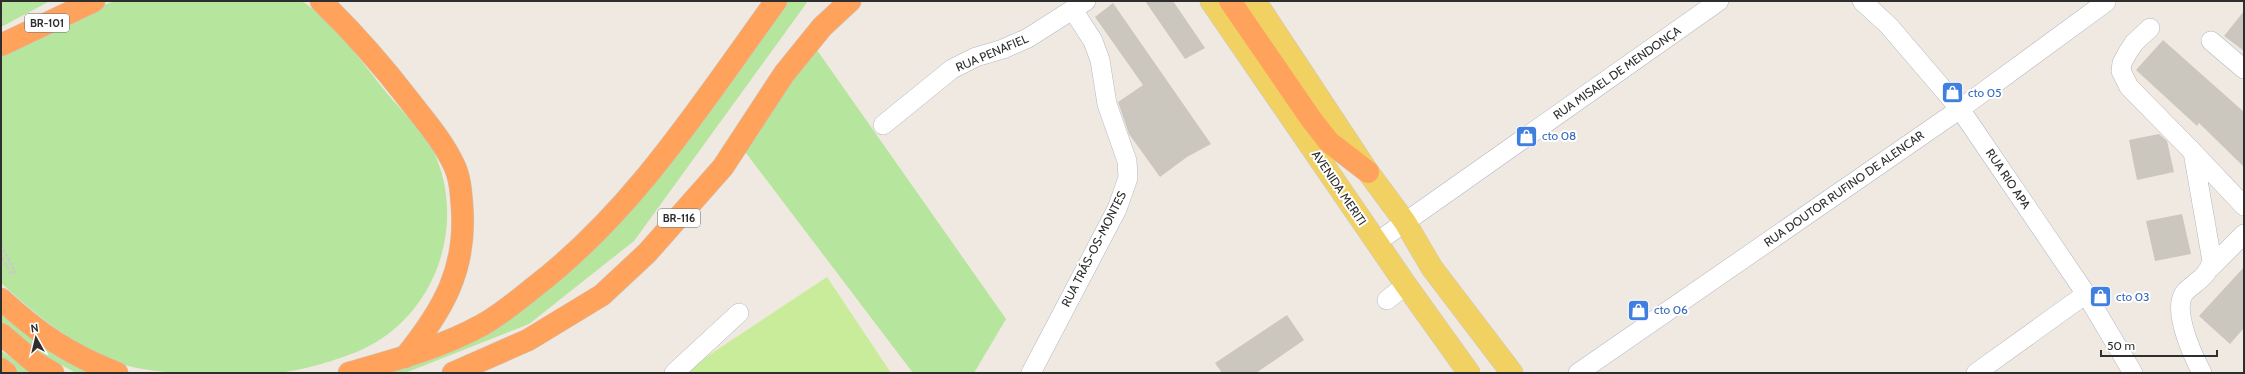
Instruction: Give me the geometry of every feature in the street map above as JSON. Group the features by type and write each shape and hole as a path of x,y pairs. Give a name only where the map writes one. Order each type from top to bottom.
{"highway":[{"name":"BR-101","path":"1,45 94,1"},
{"path":"321,1 383,66 439,140 454,165 461,189 464,228 461,254 448,290 430,325 405,356"},
{"path":"348,373 405,356 450,340 482,325 510,306 574,255 670,149 776,1"},
{"name":"BR-116","path":"453,373 528,340 596,299 647,254 723,167 784,74 822,27 850,1"},
{"path":"1230,1 1325,136 1346,156 1368,172"},
{"path":"1,299 28,324 51,341 83,360 116,373"},
{"path":"1,334 34,362 53,373"},
{"path":"1,370 6,373"}],"main road":[{"name":"AVENIDA MERITI","path":"1211,1 1376,242 1469,373"},
{"path":"1255,1 1368,172 1405,222 1432,268 1512,373"}],"street":[{"name":"RUA MISAEL DE MENDONÇA","path":"1376,242 1719,1"},
{"name":"RUA RIO APA","path":"1862,1 1894,32 1960,109 2086,294 2133,373"},
{"name":"RUA DOUTOR RUFINO DE ALENCAR","path":"1578,373 1960,109 2106,2"},
{"name":"RUA PENAFIEL","path":"883,125 952,69 976,57 1003,49 1028,38 1079,5"},
{"name":"RUA TRÁS-OS-MONTES","path":"1031,373 1117,209 1128,178 1126,161 1106,104 1100,60 1079,5"},
{"path":"2150,28 2134,43 2128,52 2122,63 2123,77 2129,87 2143,103 2193,152 2244,206"},
{"path":"2211,42 2244,69"},
{"path":"2193,152 2196,179 2211,250 2210,268"},
{"path":"2202,373 2191,351 2181,301 2186,291 2206,274 2210,268 2244,234"},
{"path":"1387,300 1406,285"},
{"path":"1976,373 2086,294"},
{"path":"674,373 739,312"}],"path":[{"path":"1,245 16,272 11,274 1,255"}],"green space":[{"path":"4,1 50,1 1,27 1,3"},
{"path":"115,1 302,1 314,10 337,32 418,129 433,150 443,178 447,208 445,237 438,265 426,291 409,315 387,335 352,354 287,372 198,373 149,370 125,365 107,358 74,341 29,308 1,283 1,53 95,8"},
{"path":"781,1 808,1 634,241 529,324 405,373 368,373 452,345 566,267"},
{"path":"812,43 1006,319 974,373 913,373 743,149"},
{"path":"827,277 891,373 682,373"},
{"path":"1,313 96,373 76,373 40,353 1,323"},
{"path":"1,351 35,373 19,373 1,361"}],"building":[{"path":"1145,1 1173,1 1205,48 1185,59"},
{"path":"1113,3 1211,144 1187,157 1160,177 1129,134 1118,102 1143,85 1095,17"},
{"path":"2244,11 2244,51 2224,36"},
{"path":"2163,40 2244,112 2244,167 2199,123 2197,126 2136,70"},
{"path":"2159,134 2167,141 2174,172 2137,180 2129,140"},
{"path":"2182,214 2191,254 2155,261 2146,221"},
{"path":"2244,267 2244,328 2230,344 2199,316"},
{"path":"1287,315 1304,340 1256,373 1222,373 1215,363"}],"place":[{"name":"cto 05","path":"1952,93"},
{"name":"cto 08","path":"1526,136"},
{"name":"cto 03","path":"2101,297"},
{"name":"cto 06","path":"1639,310"}]}
